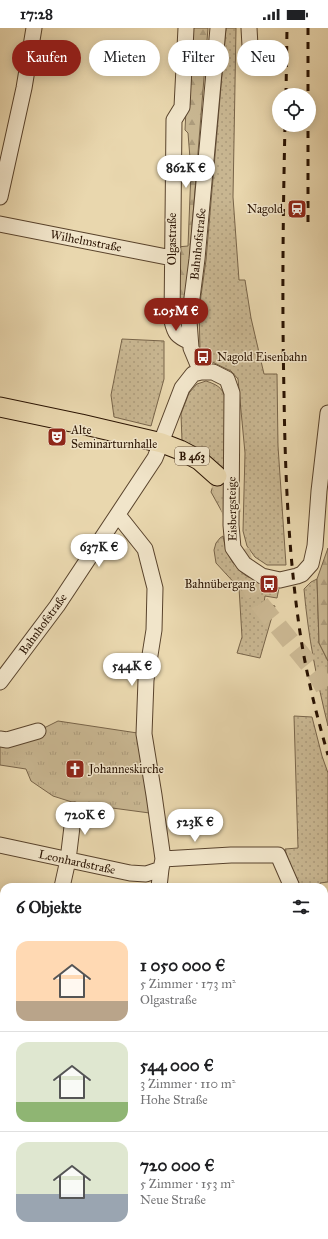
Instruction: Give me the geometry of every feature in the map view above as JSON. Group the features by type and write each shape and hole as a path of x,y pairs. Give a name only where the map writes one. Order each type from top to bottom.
{"main road":[{"name":"B 463","path":"0,407 162,443 180,450 198,460 217,476"}],"street":[{"path":"0,197 24,88 34,28"},
{"name":"Olgastraße","path":"186,28 182,106 174,120 172,321 174,331 180,337 190,342"},
{"name":"Bahnhofstraße","path":"2,674 57,606 118,515 155,458 182,388 193,374 201,372 191,348 189,321 197,259 218,28"},
{"path":"249,28 250,40"},
{"name":"Wilhelmstraße","path":"0,224 172,258"},
{"name":"Eisbergsteige","path":"201,372 213,372 227,379 232,393 230,525 233,548 244,564 262,576 280,580 302,574 311,564 315,546 322,528 328,412"},
{"path":"118,515 145,549 155,588 154,630 146,680 144,734 154,795 162,864 160,883"},
{"path":"0,739 7,740 38,731"},
{"path":"63,883 68,860 74,810"},
{"name":"Leonhardstraße","path":"0,845 130,873 146,874 162,864 231,854 278,855 290,883"}],"green space":[{"path":"190,28 208,28 207,40 189,40"},
{"path":"226,28 236,28 233,197 239,280 245,280 251,318 264,374 277,374 278,446 286,565 267,565 255,557 247,546 243,531 245,453 238,379 231,371 208,360 200,349 199,310 206,260 222,76 229,76 229,40 225,40"},
{"path":"188,76 204,76 184,327 181,327 177,247 188,246 191,171 188,133 185,130"},
{"path":"122,339 164,341 164,379 151,426 114,417 111,395"},
{"path":"206,381 223,391 227,404 226,519 211,492 219,467 182,441 181,414 189,393 197,384"},
{"path":"223,536 230,557 235,566 241,572 258,582 279,588 277,598 265,596 264,603 275,606 260,658 237,653 242,637 239,588 216,563 214,550 216,543"},
{"path":"328,548 328,661 319,643 317,579"},
{"path":"317,579 319,643 328,661 328,726 313,658 304,589 311,582"},
{"path":"294,716 312,717 328,773 328,882 294,883 285,849 298,848"},
{"path":"58,721 144,734 157,814 75,803 53,796 31,781 26,769 0,765 0,739 38,731"}],"tunnel":[{"path":"217,476 228,498 232,514"},
{"path":"240,550 247,579 260,604 317,674 328,694"}],"railway":[{"path":"286,88 287,28"},
{"path":"308,28 308,88"},
{"path":"285,132 283,359 289,534 303,653 314,704 328,755"},
{"path":"308,132 308,222"}],"place":[{"name":"Nagold","path":"297,209"},
{"name":"Nagold Eisenbahn","path":"203,357"},
{"name":"Alte Seminarturnhalle","path":"57,437"},
{"name":"Bahnübergang","path":"269,584"},
{"name":"Johanneskirche","path":"75,769"}]}
